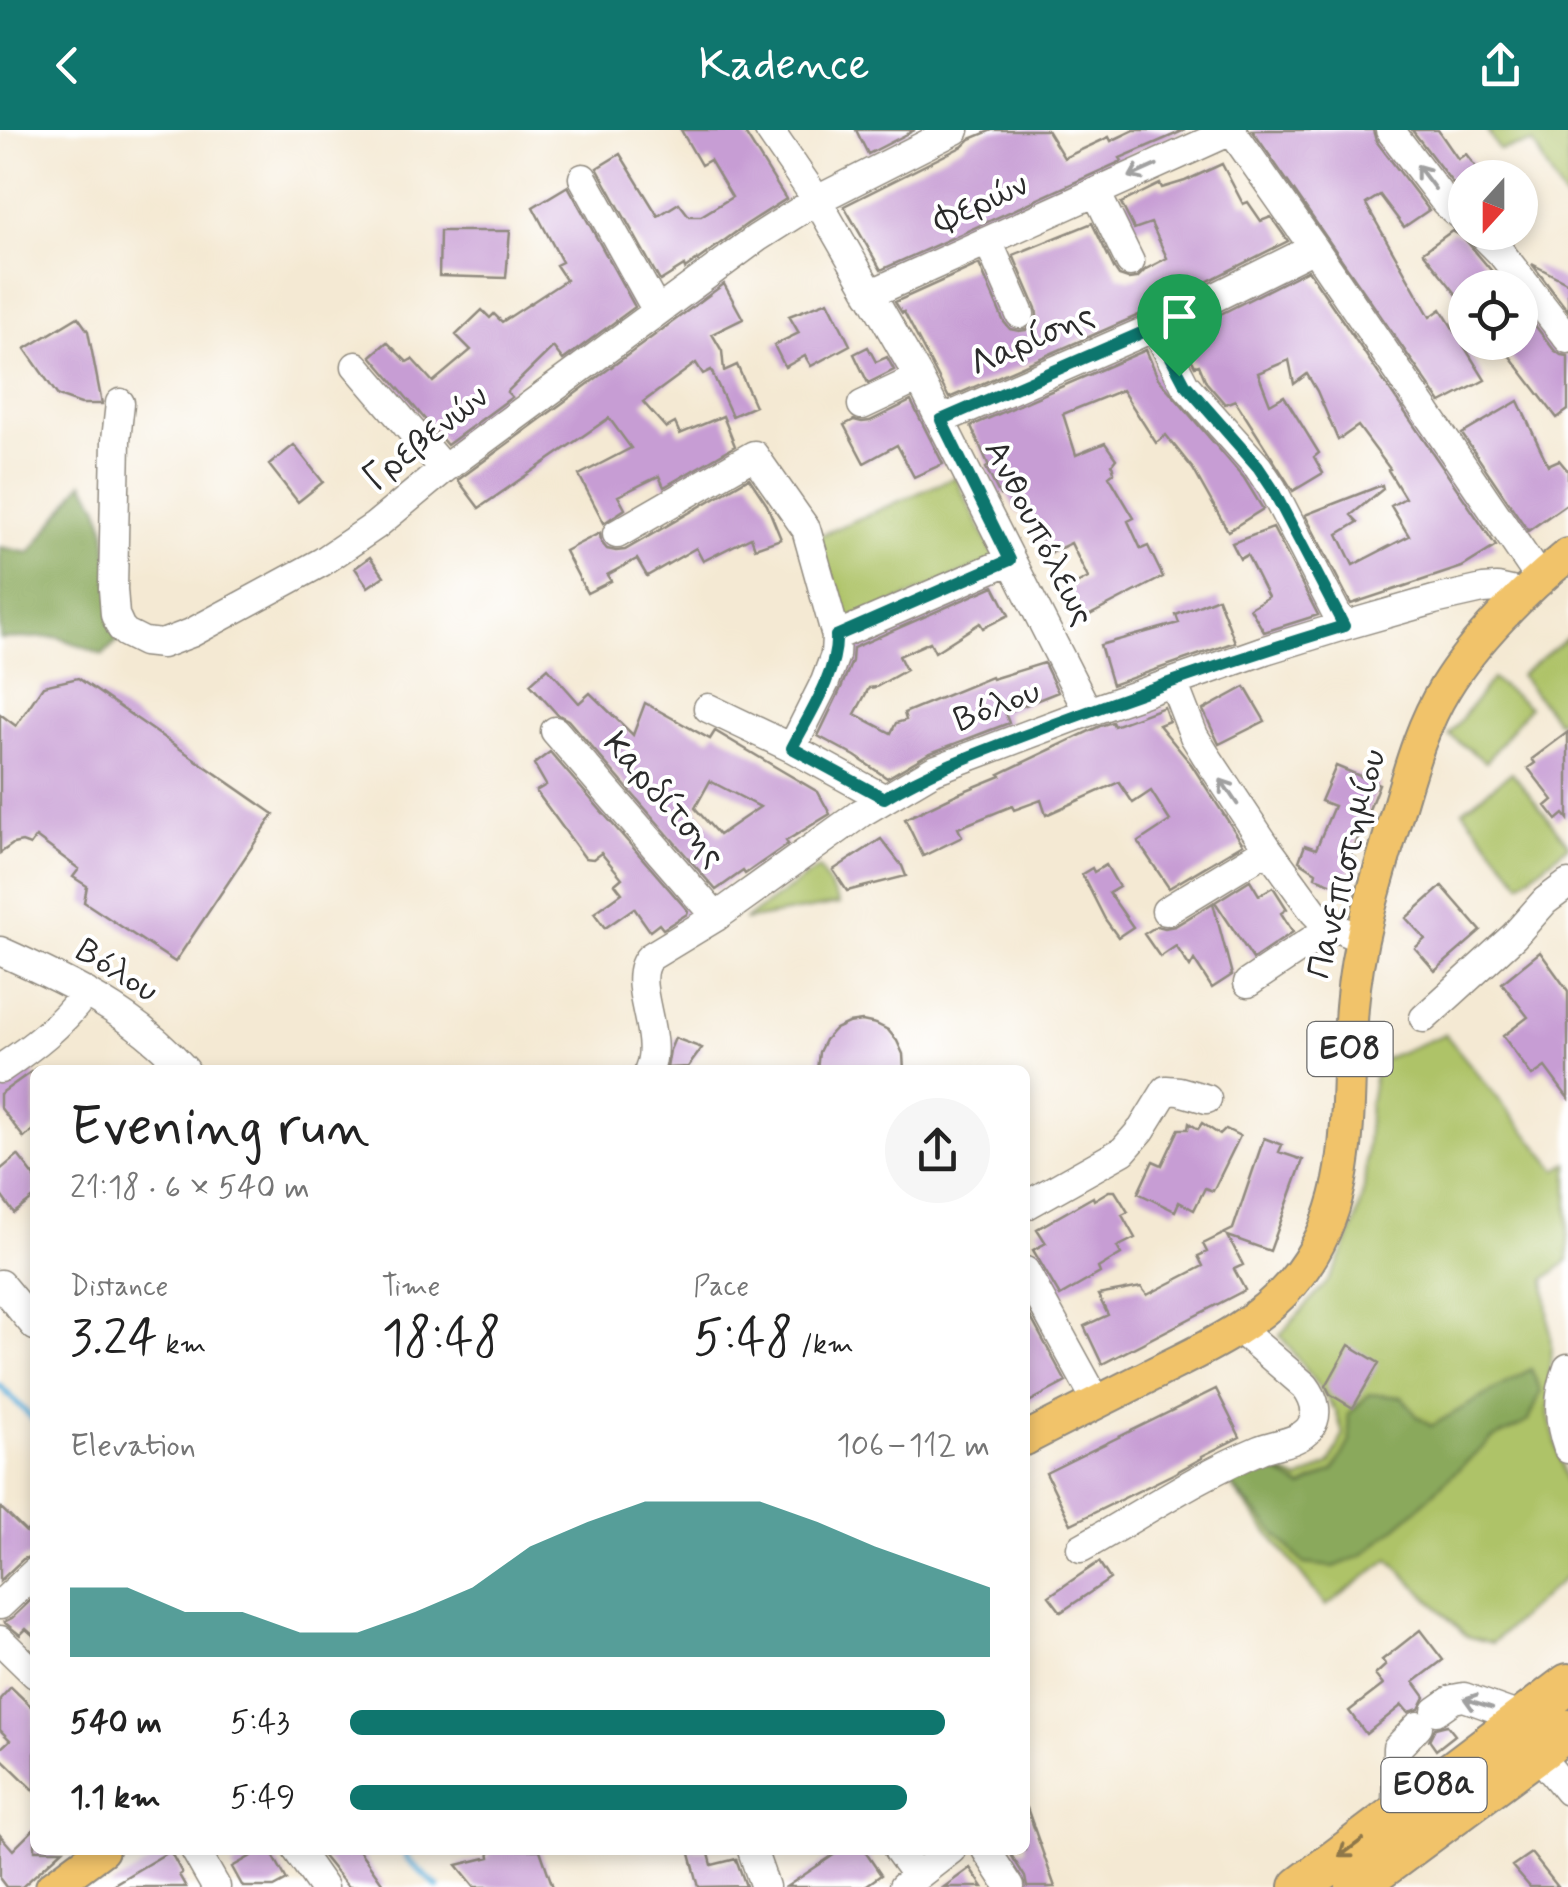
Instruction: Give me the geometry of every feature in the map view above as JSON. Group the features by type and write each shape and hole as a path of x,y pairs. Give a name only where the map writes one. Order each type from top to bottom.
{"highway":[{"name":"ΕΟ8α","path":"1356,1887 1543,1734 1568,1684"},
{"name":"ΕΟ8α","path":"1300,1887 1396,1814 1543,1734"}],"main road":[{"name":"Πανεπιστημίου","path":"1030,1437 1240,1328 1291,1284 1316,1249 1331,1214 1346,1154 1352,1009 1347,933 1440,696 1461,664 1532,586 1568,555"},
{"path":"52,1887 95,1855"}],"street":[{"name":"Ανθουπόλεως","path":"769,130 816,200 919,378 1088,712"},
{"name":"Γρεβενών","path":"120,403 113,605 120,628 144,642 162,644 322,562 756,238 816,200 955,130"},
{"path":"1231,130 1314,248 1532,586"},
{"name":"Φερών","path":"870,294 1231,130"},
{"path":"1390,130 1448,206"},
{"path":"583,178 657,311"},
{"path":"1096,192 1130,262"},
{"path":"988,241 1020,314"},
{"name":"Λαρίσης","path":"941,420 1155,327 1314,248"},
{"path":"1498,250 1568,339"},
{"path":"1155,327 1185,384 1272,488 1344,626"},
{"path":"356,366 444,470"},
{"path":"862,405 919,378"},
{"path":"617,534 754,455 806,528 836,636 835,655 825,682 792,748"},
{"path":"836,636 1010,560"},
{"name":"Βόλου","path":"652,1065 654,1046 641,976 643,964 650,956 716,917 884,798 934,770 1265,650 1483,588 1532,586"},
{"path":"1173,682 1199,745 1224,786 1314,912 1347,933"},
{"path":"708,708 884,798"},
{"name":"Καρδίτσης","path":"555,731 716,917"},
{"path":"1166,911 1268,849"},
{"path":"1424,1018 1514,936 1545,901 1568,884"},
{"path":"1248,983 1347,933"},
{"name":"Βόλου","path":"0,951 86,992 146,1033 179,1065"},
{"path":"0,1069 62,1022 86,992"},
{"path":"1030,1203 1123,1150 1142,1129 1166,1090 1180,1090 1207,1099"},
{"path":"1030,1280 1097,1402"},
{"path":"0,1284 30,1320"},
{"path":"1081,1548 1220,1469 1264,1448 1292,1440 1310,1428 1316,1412 1312,1395 1240,1328"},
{"path":"1568,1368 1558,1408 1568,1449"},
{"path":"0,1605 30,1577"},
{"path":"0,1640 30,1669"},
{"path":"1396,1814 1397,1748 1453,1699 1464,1697 1543,1734 1568,1791"},
{"path":"199,1855 216,1887"},
{"path":"301,1855 323,1887"},
{"path":"754,1855 765,1887"},
{"path":"900,1855 910,1882 945,1855"},
{"path":"989,1855 1010,1887"}],"green space":[{"path":"1487,130 1568,130 1568,206 1533,143 1499,150"},
{"path":"955,477 996,559 841,626 814,538"},
{"path":"83,482 98,505 105,528 117,641 103,655 58,637 0,639 0,547 30,553"},
{"path":"1568,637 1568,714 1558,722 1520,675"},
{"path":"1492,679 1529,707 1486,762 1449,735"},
{"path":"1512,772 1568,844 1521,883 1463,810"},
{"path":"819,868 839,904 744,920"},
{"path":"1445,1034 1557,1170 1568,1163 1568,1261 1545,1279 1551,1344 1549,1416 1568,1488 1568,1575 1492,1643 1466,1636 1389,1559 1326,1606 1224,1477 1257,1462 1299,1480 1330,1464 1343,1435 1336,1411 1280,1335 1328,1281 1355,1224 1364,1188 1376,1068 1386,1058"},
{"path":"1531,1369 1541,1391 1529,1421 1492,1439 1362,1556 1334,1567 1304,1564 1224,1477 1261,1463 1302,1487 1334,1470 1350,1441 1348,1416 1369,1394 1402,1397 1431,1426"}],"building":[{"path":"681,130 743,130 786,199 685,269 684,266 660,281 597,168 620,154 658,216 679,203 689,216 701,216 732,197 710,160 701,165"},
{"path":"856,130 915,130 868,154"},
{"path":"992,130 1047,130 1064,158 1134,130 1185,130 881,270 844,206"},
{"path":"1252,130 1373,130 1376,141 1429,210 1404,227 1380,195 1366,204 1430,317 1441,309 1448,320 1448,360 1473,360 1485,380 1441,403"},
{"path":"1412,130 1438,130 1458,159 1466,154 1470,160 1448,160 1448,177"},
{"path":"1222,164 1243,204 1248,202 1261,221 1271,217 1288,241 1148,311 949,398 895,302 979,264 1004,322 1010,329 1026,330 1035,324 1036,308 1013,255 1092,223 1119,276 1137,278 1167,258 1151,223 1134,229 1121,203 1160,184 1162,188 1185,181"},
{"path":"568,186 635,307 563,360 553,347 507,392 512,397 447,445 371,356 387,342 407,362 412,359 433,382 471,350 456,335 482,310 502,322 566,280 556,265 562,262 533,207"},
{"path":"440,231 510,231 506,278 439,276"},
{"path":"1448,234 1448,250 1474,250 1491,270 1448,270 1448,284 1423,252"},
{"path":"1532,264 1568,283 1568,311 1538,270"},
{"path":"1308,270 1496,546 1462,567 1351,604 1305,515 1382,485 1383,489 1351,515 1358,522 1338,534 1353,565 1409,536 1391,506 1405,498 1390,469 1358,426 1338,440 1307,374 1294,384 1289,360 1258,373 1270,404 1284,396 1319,453 1314,457 1323,473 1293,491 1235,400 1225,404 1206,382 1179,335"},
{"path":"724,284 743,319 712,334 722,351 724,371 737,365 755,406 732,416 711,370 703,374 696,363 643,402 666,428 675,423 680,434 723,416 735,446 664,487 659,476 618,496 625,509 604,523 579,475 631,448 609,418 479,508 458,480"},
{"path":"828,301 850,345 811,366 805,356 785,367 774,345 799,333 789,316"},
{"path":"78,317 88,331 102,404 81,404 58,396 25,349"},
{"path":"1538,329 1554,350 1568,356 1568,410 1557,418 1513,360 1538,360"},
{"path":"868,347 876,362 887,357 894,370 868,383 854,354"},
{"path":"1146,350 1158,378 1244,478 1263,509 1228,531 1193,469 1166,435 1156,443 1122,390 1063,414 1076,455 1105,443 1116,459 1112,464 1114,472 1109,476 1134,518 1128,521 1141,549 1148,546 1163,577 1080,620 1067,589 1088,578 1071,543 1048,554 1026,510 1018,514 1006,492 1000,495 971,426"},
{"path":"911,401 943,464 914,477 897,445 864,463 844,425 854,420 870,421"},
{"path":"1518,401 1548,465 1559,460 1568,471 1568,503 1528,531 1462,434"},
{"path":"294,445 323,482 298,502 269,465"},
{"path":"749,478 767,505 781,539 755,548 751,537 703,561 696,548 647,576 637,559 607,575 611,581 587,593 565,551 600,533 607,549 625,550"},
{"path":"1273,528 1318,615 1264,632 1250,608 1268,597 1247,555 1240,559 1232,543"},
{"path":"370,557 384,576 368,587 355,568"},
{"path":"994,586 1009,615 983,628 980,623 935,652 930,642 899,656 906,670 869,688 855,714 891,733 896,723 906,720 904,713 991,677 1044,663 1058,692 1005,713 1009,723 928,754 887,778 818,736 852,661 853,648"},
{"path":"1218,598 1235,642 1112,685 1100,645 1179,623 1176,615"},
{"path":"548,668 579,703 590,693 633,735 645,703 710,739 715,731 818,792 830,814 716,890 568,720 557,714 530,684","holes":["710,781 760,807 719,835 695,808"]},
{"path":"78,678 274,814 175,962 84,902 87,886 73,877 79,869 36,837 30,845 13,844 0,853 0,714 16,726 43,686"},
{"path":"1245,687 1265,721 1219,744 1203,710"},
{"path":"1164,707 1169,721 1159,725 1191,764 1243,844 1169,888 1138,842 1170,821 1151,791 1133,803 1119,782 1046,815 1041,800 1014,810 1012,806 958,828 962,837 923,856 905,819 1100,726 1112,722 1114,726"},
{"path":"1568,732 1568,819 1564,814 1557,820 1546,806 1553,800 1528,768 1535,763 1532,759"},
{"path":"550,752 687,914 663,929 659,924 650,931 634,908 605,928 594,913 622,893 615,884 622,878 601,853 593,859 585,858 536,791 546,785 534,764"},
{"path":"1336,766 1379,784 1343,888 1315,877 1316,872 1299,861 1305,845 1316,849 1334,806 1321,801"},
{"path":"881,839 906,876 847,891 833,870"},
{"path":"1106,865 1119,887 1109,893 1133,927 1118,937 1082,874"},
{"path":"1250,880 1259,895 1273,887 1287,909 1281,913 1293,932 1253,959 1215,902"},
{"path":"1442,886 1481,931 1435,971 1415,948 1425,939 1406,918"},
{"path":"1213,903 1232,975 1212,988 1194,960 1190,967 1176,946 1160,957 1144,934 1157,926 1175,926"},
{"path":"1540,952 1568,991 1568,1098 1545,1067 1532,1076 1503,1036 1528,1017 1502,983"},
{"path":"862,1021 888,1030 903,1054 904,1065 818,1065 825,1040 848,1023"},
{"path":"675,1038 702,1048 689,1065 668,1065"},
{"path":"30,1073 30,1133 24,1138 0,1107 0,1094"},
{"path":"1189,1123 1198,1129 1202,1123 1220,1135 1226,1129 1240,1136 1213,1191 1205,1188 1194,1210 1179,1202 1175,1211 1138,1193 1153,1161 1162,1165 1179,1129 1188,1129"},
{"path":"1264,1138 1282,1145 1279,1152 1303,1160 1270,1251 1228,1236 1243,1265 1234,1269 1245,1290 1102,1364 1084,1326 1108,1315 1098,1295 1141,1287 1147,1295 1203,1266 1198,1256 1207,1252 1203,1244 1233,1229"},
{"path":"18,1155 30,1171 30,1201 14,1213 0,1194 0,1170"},
{"path":"1115,1191 1128,1212 1122,1215 1135,1238 1117,1247 1121,1254 1098,1268 1100,1273 1060,1296 1033,1250 1046,1243 1037,1229"},
{"path":"1030,1316 1066,1382 1030,1401"},
{"path":"1349,1345 1379,1363 1353,1408 1330,1394 1326,1386"},
{"path":"1216,1389 1240,1437 1071,1524 1046,1473"},
{"path":"0,1507 26,1532 30,1528 30,1557 0,1581"},
{"path":"1099,1562 1110,1579 1061,1612 1049,1596"},
{"path":"30,1601 30,1633 26,1629 20,1635 4,1622"},
{"path":"1420,1630 1443,1660 1414,1682 1425,1697 1419,1709 1408,1712 1402,1705 1366,1734 1349,1711 1383,1685 1375,1675 1386,1665 1382,1660"},
{"path":"11,1687 30,1705 30,1786 0,1757 0,1749 10,1740 0,1730 0,1699"},
{"path":"1447,1725 1455,1735 1436,1750 1429,1740 1435,1728"},
{"path":"1030,1816 1055,1887 1027,1887 1011,1855 1030,1855"},
{"path":"30,1833 30,1855 57,1855 22,1887 6,1887 0,1879 0,1835 13,1850"},
{"path":"1531,1853 1558,1887 1530,1887 1512,1866"},
{"path":"163,1855 172,1855 186,1887 109,1887"},
{"path":"253,1855 273,1855 287,1880 274,1887 243,1887 232,1867"},
{"path":"322,1855 363,1855 385,1887 348,1887"},
{"path":"542,1855 553,1887 475,1887 457,1865 490,1857"},
{"path":"690,1855 709,1855 712,1865 736,1859 746,1886 699,1887"},
{"path":"834,1855 867,1855 881,1875 864,1887 786,1887"},
{"path":"970,1868 983,1887 944,1887"}],"waterway":[{"path":"0,1386 30,1416"},
{"path":"406,1855 438,1887"}],"route":[{"path":"1155,327 1179,376 1264,476 1344,626 1088,712 934,770 884,798 792,748 825,682 835,655 836,636 1010,560 941,420 1155,327"}]}
